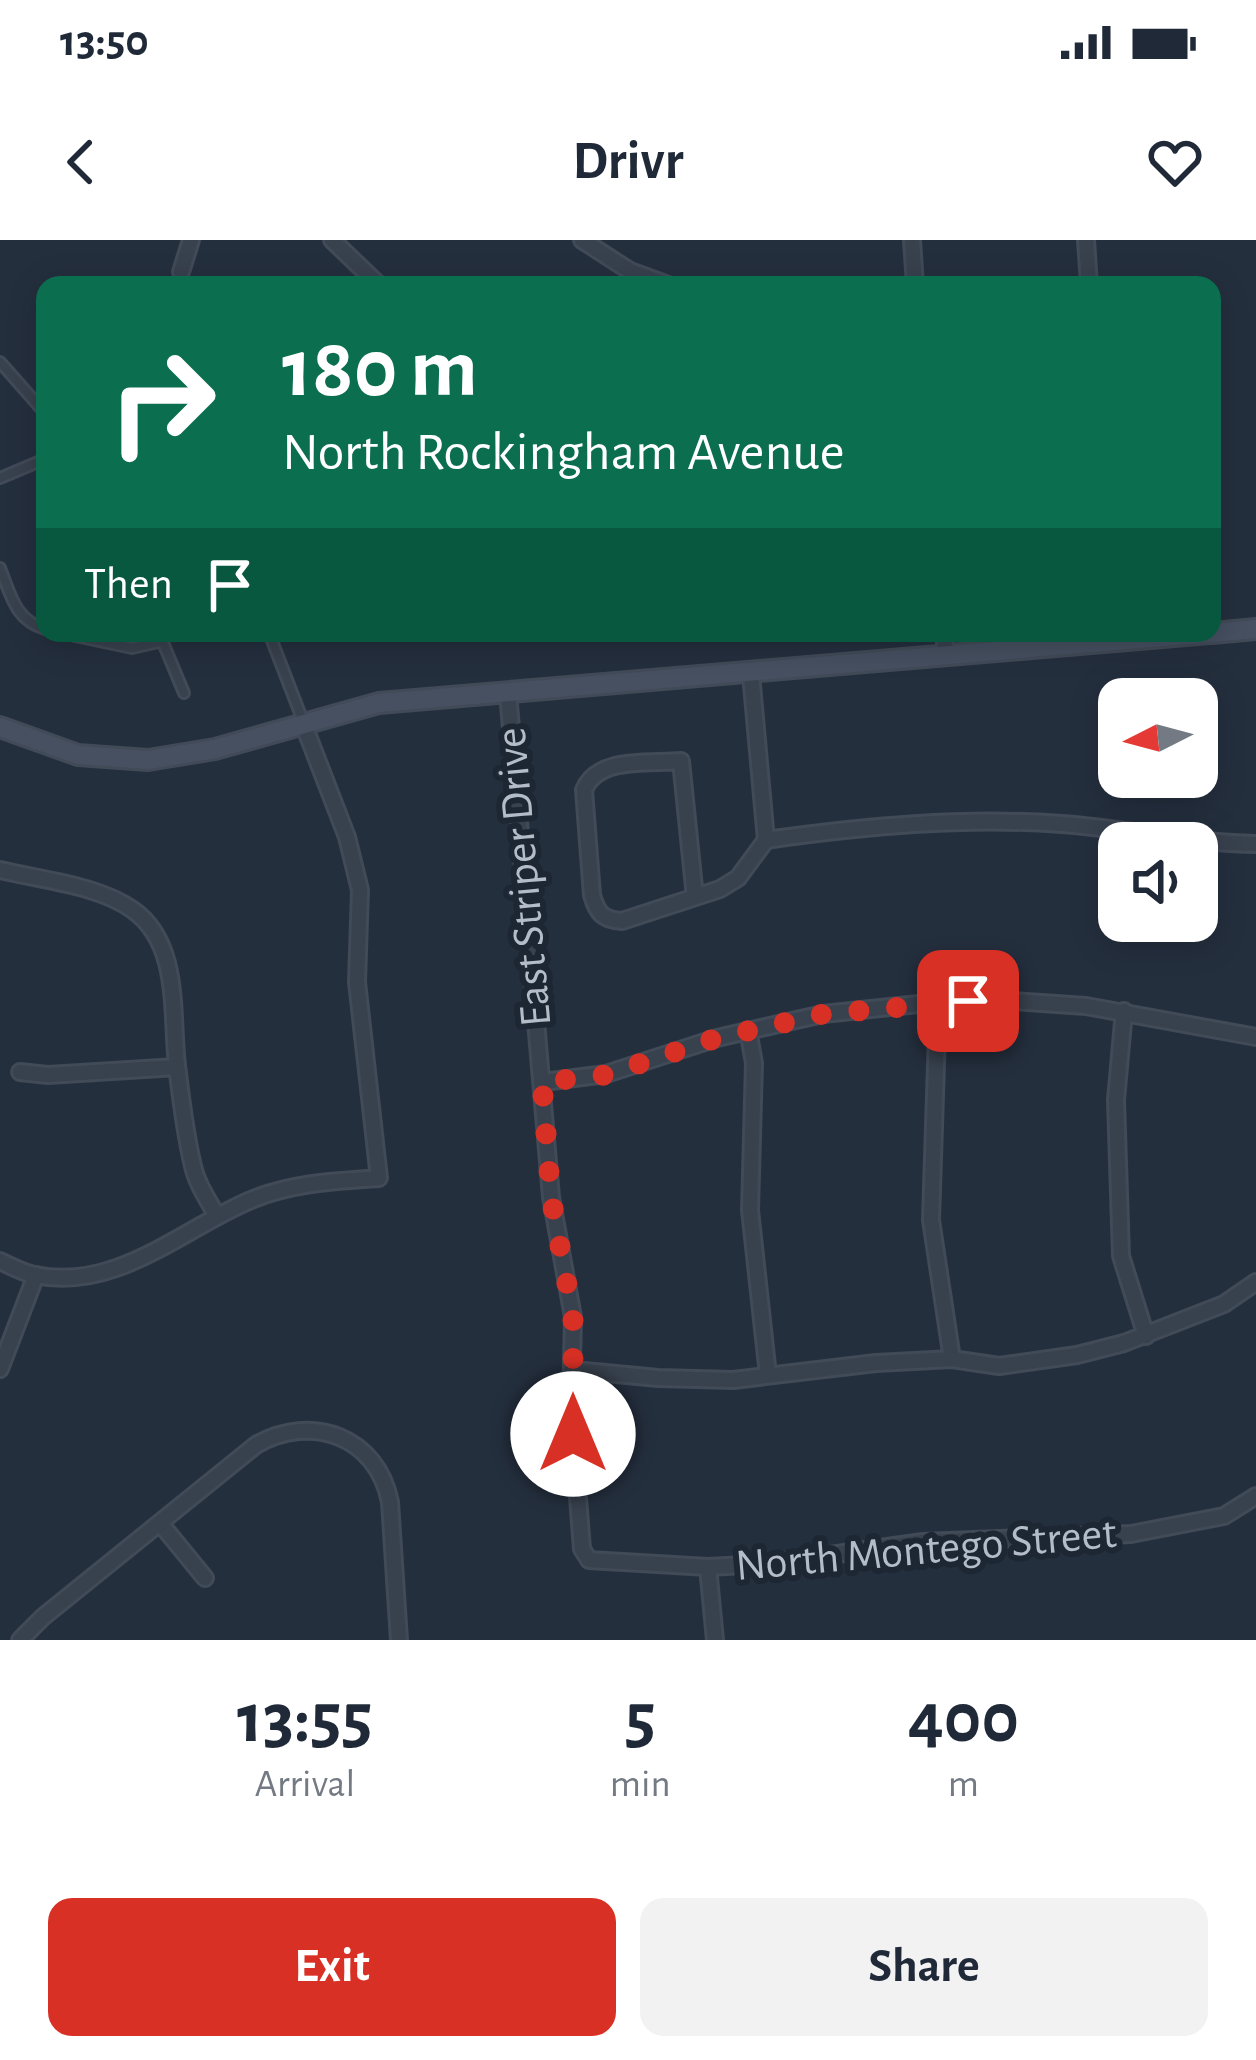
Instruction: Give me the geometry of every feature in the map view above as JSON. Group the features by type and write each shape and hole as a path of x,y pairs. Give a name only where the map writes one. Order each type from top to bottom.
{"street":[{"path":"181,272 191,240"},
{"path":"332,240 370,276"},
{"path":"582,240 644,276"},
{"path":"912,240 914,276"},
{"path":"1086,240 1088,276"},
{"path":"1221,632 1256,629"},
{"path":"945,642 946,654"},
{"path":"0,727 78,755 148,760 215,749 379,703 1097,642"},
{"path":"695,897 682,761 602,768 590,776 584,790 596,910 608,920 622,921 720,890 738,878 766,840 751,674"},
{"name":"East Striper Drive","path":"508,692 551,1197 573,1317 571,1408 582,1549 589,1560"},
{"path":"0,1262 36,1275 117,1268 254,1198 297,1186 379,1178 357,982 360,890 347,837 303,723"},
{"path":"766,840 970,821 1079,826 1256,844"},
{"path":"0,870 100,896 133,910 151,929 164,951 171,986 177,1067 194,1172 217,1216"},
{"path":"542,1082 605,1075 748,1030 823,1014 938,1002 1049,1002 1124,1011 1256,1037"},
{"path":"938,1002 931,1220 952,1359"},
{"path":"1124,1011 1116,1100 1120,1256 1146,1336"},
{"path":"748,1030 754,1064 750,1210 769,1375"},
{"path":"20,1072 48,1075 177,1067"},
{"path":"0,1369 36,1275"},
{"path":"574,1370 695,1380 952,1359 999,1366 1077,1355 1146,1336 1224,1304 1256,1282"},
{"path":"20,1640 271,1436 304,1429 339,1435 376,1466 388,1493 399,1640"},
{"name":"North Montego Street","path":"589,1560 708,1567 766,1564 922,1542 1131,1534 1224,1516 1256,1496"},
{"path":"160,1523 205,1578"},
{"path":"708,1567 715,1640"}],"lane":[{"path":"0,362 36,402"},
{"path":"0,378 11,373"},
{"path":"0,478 36,463"},
{"path":"0,568 18,613 36,626"},
{"path":"104,642 132,648 148,642"},
{"path":"163,642 184,693"},
{"path":"272,642 303,723"}],"route":[{"path":"573,1434 573,1317 551,1197 542,1082 605,1075 717,1038 823,1014 968,1001"}]}
